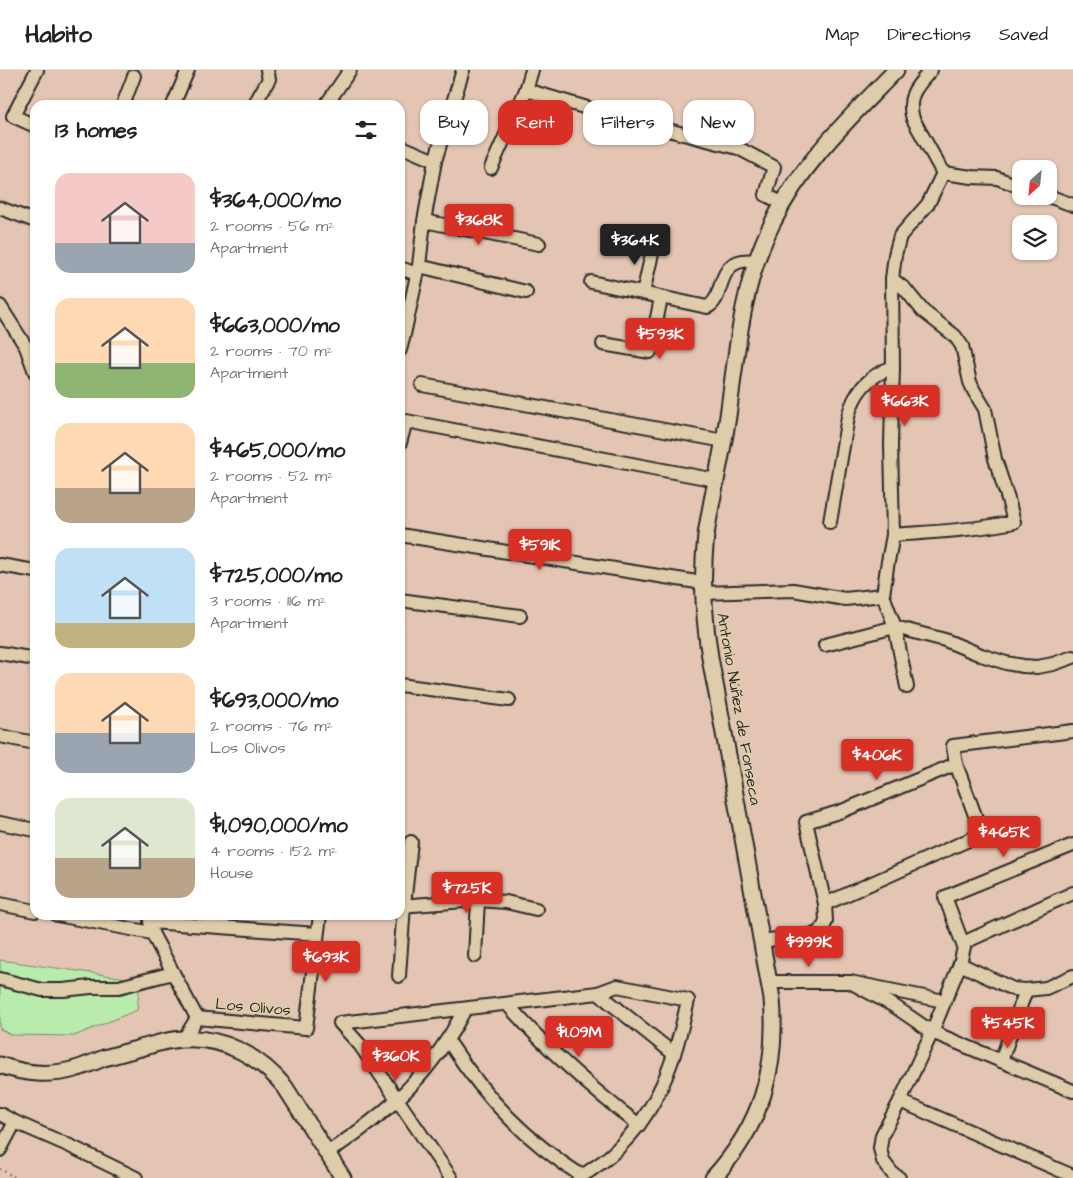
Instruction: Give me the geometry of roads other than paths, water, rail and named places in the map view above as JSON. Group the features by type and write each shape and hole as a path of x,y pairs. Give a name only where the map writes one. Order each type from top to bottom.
{"main road":[{"name":"Antonio Núñez de Fonseca","path":"713,1178 732,1155 751,1124 765,1090 773,1036 772,1000 710,663 703,588 706,536 724,441 743,309 756,261 782,203 819,152 896,70"},
{"path":"0,1066 34,1073 61,1072 163,1042 197,1039 222,1044 246,1053 277,1077 343,1178"}],"street":[{"path":"30,124 13,116 37,70"},
{"path":"175,100 188,70"},
{"path":"257,100 269,79 267,70"},
{"path":"329,100 350,70"},
{"path":"405,325 418,270 434,161 463,70"},
{"path":"491,168 526,90 532,70"},
{"path":"931,70 914,90 911,100 911,112 943,173"},
{"path":"126,100 134,76"},
{"path":"526,90 624,119 738,148 774,167 766,196 782,203"},
{"path":"405,148 434,161"},
{"path":"943,173 972,178 997,178 1012,184"},
{"path":"907,687 894,627 883,595 893,535 891,444 893,367 892,279 900,236 928,204 943,173"},
{"path":"1058,200 1073,205"},
{"path":"0,208 30,219"},
{"path":"424,221 539,244"},
{"path":"643,293 654,245"},
{"path":"592,282 704,307 710,306 715,300 724,276 732,266 744,260 756,261"},
{"path":"405,269 526,292"},
{"path":"892,279 905,289 923,311 955,336 962,346 970,382 985,409 995,460 1014,522 944,532 893,535"},
{"path":"603,344 650,352 662,298"},
{"path":"0,306 26,347 30,358"},
{"path":"830,522 848,417 853,401 868,380 893,367"},
{"path":"422,385 724,441"},
{"path":"405,424 406,420 716,480"},
{"path":"405,536 703,588 793,590 845,599 883,595"},
{"path":"0,565 30,570"},
{"path":"405,601 520,616"},
{"path":"825,645 894,627 945,640 989,658 1023,666 1037,667 1073,657"},
{"path":"0,653 30,659"},
{"path":"405,686 509,700"},
{"path":"825,904 982,834 956,764 953,746 1073,731"},
{"path":"0,736 30,742"},
{"path":"761,941 817,934 826,921 825,904 806,822 842,811 956,764"},
{"path":"0,823 30,829"},
{"path":"405,887 412,842"},
{"path":"899,1178 887,1168 883,1161 880,1148 882,1135 932,1032 960,964 964,947 945,897 1073,845"},
{"path":"963,943 1073,893"},
{"path":"405,906 478,900 506,902 536,909"},
{"path":"474,956 478,900"},
{"path":"0,904 30,910"},
{"path":"116,920 317,934 319,920"},
{"path":"399,976 401,920"},
{"path":"151,923 173,972 197,1018 184,1039"},
{"name":"Los Olivos","path":"197,1018 306,1028 317,934"},
{"path":"960,964 1013,989 1046,988 1073,976"},
{"path":"0,979 42,990 63,990 119,987 173,972"},
{"path":"768,982 850,982 944,1001"},
{"path":"850,982 894,1006 932,1032 1073,1091"},
{"path":"451,1045 478,1084 509,1119 580,1177 611,1155 624,1143 655,1100 674,1054 688,1000 617,986 598,993 340,1023 360,1045 452,1178"},
{"path":"1001,1060 1026,990"},
{"path":"598,993 674,1054"},
{"path":"507,1004 571,1070 639,1124"},
{"path":"327,1153 366,1126 397,1100 419,1078 439,1052 465,1009"},
{"path":"900,1101 1073,1176"},
{"path":"0,1114 136,1178"},
{"path":"0,1150 15,1122"}]}
